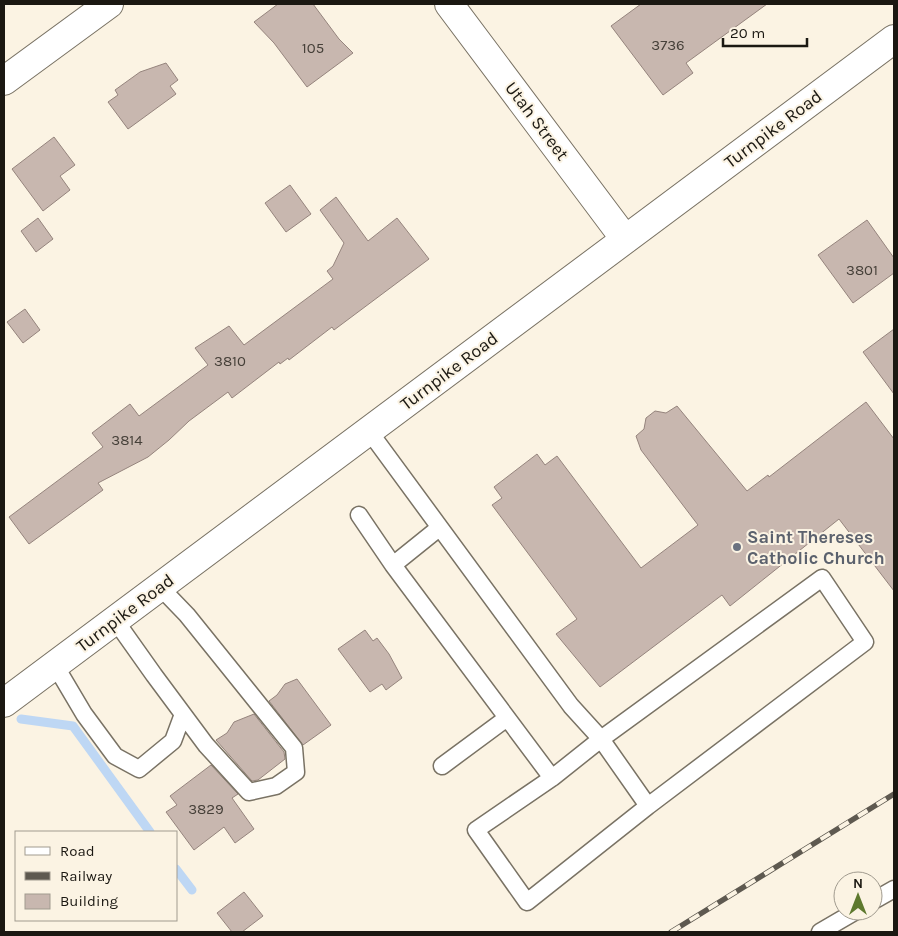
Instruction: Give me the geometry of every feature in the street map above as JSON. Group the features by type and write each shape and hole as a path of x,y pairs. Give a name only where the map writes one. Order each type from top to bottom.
{"main road":[{"path":"4,81 109,4"},
{"name":"Utah Street","path":"448,4 625,239"},
{"name":"Turnpike Road","path":"4,703 894,39"}],"lane":[{"path":"369,431 571,706 601,739 648,806"},
{"path":"359,515 393,565 552,778"},
{"path":"393,565 439,528"},
{"path":"822,578 866,642 648,806 527,902 476,830 552,778 601,739 822,578"},
{"path":"115,620 206,745 249,792 276,786 296,772 294,748 187,615 160,587"},
{"path":"55,665 84,714 115,756 139,768 173,741 183,714"},
{"path":"442,766 507,718"},
{"path":"883,895 894,889"},
{"path":"820,932 839,921"}],"building":[{"path":"278,4 313,4 339,39 353,53 307,87 274,43 254,22"},
{"path":"641,4 767,4 686,63 693,73 663,95 611,26"},
{"path":"166,63 178,80 170,86 176,94 128,129 108,102 118,95 115,90 140,72"},
{"path":"54,137 75,165 60,176 70,190 43,211 12,169"},
{"path":"290,185 311,214 286,232 265,203"},
{"path":"336,197 368,241 397,218 429,259 334,330 332,327 289,360 288,358 280,364 279,362 232,398 228,392 189,421 148,457 98,483 103,490 29,544 9,517 103,447 92,433 130,404 139,416 208,365 195,348 229,326 244,345 333,279 327,271 333,266 344,243 320,210"},
{"path":"38,218 53,239 36,252 21,231"},
{"path":"867,220 894,258 894,273 853,303 818,255"},
{"path":"25,309 40,330 23,343 7,322"},
{"path":"894,329 894,394 863,352"},
{"name":"Saint Thereses Catholic Church","path":"866,402 894,439 894,591 839,519 730,606 722,595 600,687 556,634 577,619 492,505 502,498 494,487 537,454 545,465 557,456 641,568 698,525 641,450 636,436 644,429 646,418 655,411 666,413 677,406 747,491 768,475 769,477"},
{"path":"365,630 373,641 377,638 389,654 402,678 386,690 382,684 370,692 338,649"},
{"path":"297,679 331,725 303,745 269,701 277,695 285,684"},
{"path":"254,714 284,752 285,759 258,780 252,781 216,740 227,733 234,722"},
{"path":"211,765 238,794 232,798 254,829 235,843 224,827 194,850 166,812 177,805 170,796"},
{"path":"244,892 263,916 242,932 232,932 217,913"}],"waterway":[{"path":"21,719 73,726 149,831"},
{"path":"178,872 192,890"}],"railway":[{"path":"671,932 894,794"}],"place":[{"name":"Saint Thereses Catholic Church","path":"737,547"}]}
